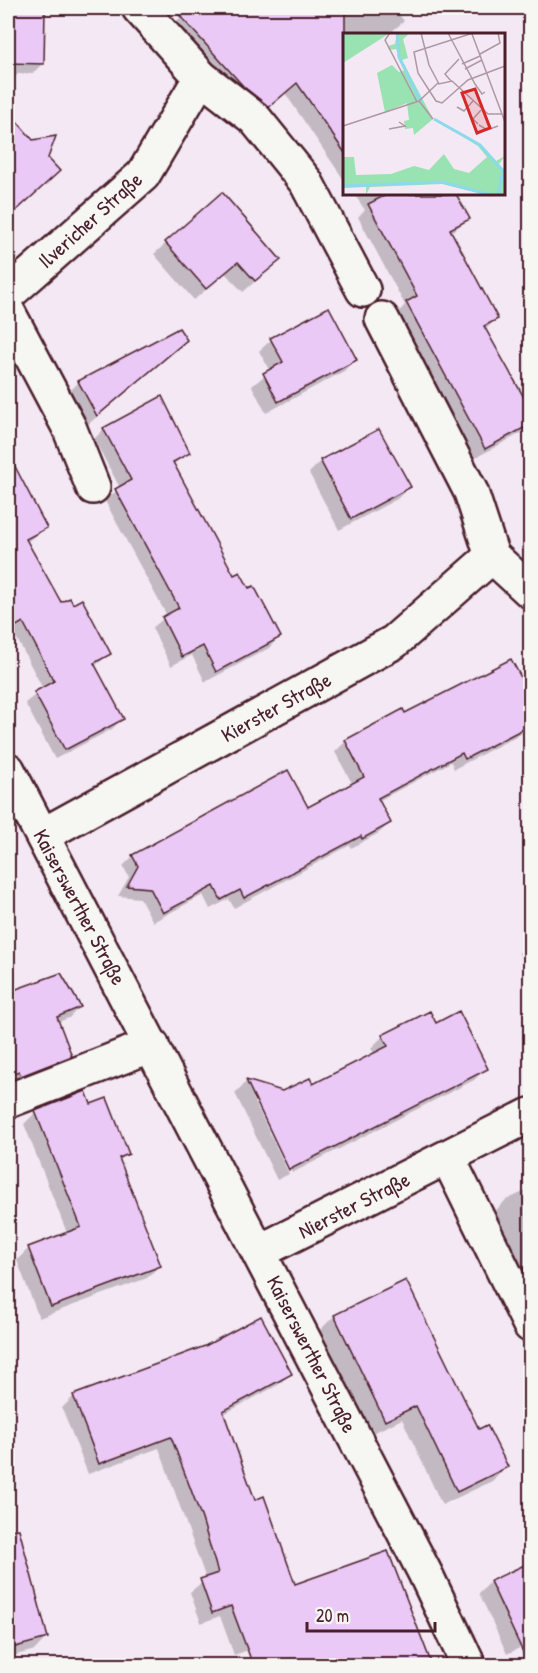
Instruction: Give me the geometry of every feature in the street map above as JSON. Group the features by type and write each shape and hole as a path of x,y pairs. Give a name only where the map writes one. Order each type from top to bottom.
{"street":[{"path":"138,8 201,77 255,119 306,182 363,290"},
{"name":"Ilvericher Straße","path":"8,294 143,175 201,77"},
{"path":"8,312 69,427 93,487"},
{"path":"382,319 471,492 492,556 531,591"},
{"name":"Kierster Straße","path":"44,835 394,642 492,556"},
{"name":"Kaiserswerther Straße","path":"8,770 44,835 425,1572 469,1665"},
{"path":"8,1101 152,1045"},
{"name":"Nierster Straße","path":"260,1252 531,1115"},
{"path":"448,1158 531,1325"}],"building":[{"path":"8,8 45,8 44,64 8,63"},
{"path":"173,8 345,8 343,150 297,83 269,107 244,87"},
{"path":"8,111 33,140 56,136 48,158 60,171 8,218"},
{"path":"222,192 281,260 255,281 238,262 206,289 165,242"},
{"path":"386,195 457,195 470,219 450,229 498,319 484,326 531,410 531,424 485,449 406,302 417,296 368,204"},
{"path":"329,307 357,360 278,402 263,373 283,362 270,338"},
{"path":"179,328 187,340 97,416 78,381"},
{"path":"162,396 190,453 173,462 234,575 240,572 249,588 254,586 281,637 216,672 203,646 182,657 162,617 179,608 115,489 131,480 103,428"},
{"path":"379,429 411,487 351,519 320,460"},
{"path":"8,453 47,528 26,539 61,602 70,598 73,604 82,599 111,654 94,663 124,719 65,750 34,692 54,681 23,622 8,631"},
{"path":"511,659 531,696 531,725 465,759 462,753 378,798 391,823 362,839 361,836 244,898 240,890 221,900 214,886 163,913 150,888 127,886 138,866 132,855 288,770 308,807 364,777 345,740 403,709 405,713"},
{"path":"61,973 81,1007 57,1017 72,1056 21,1076 19,1071 8,1076 8,992"},
{"path":"430,1011 436,1023 459,1011 488,1069 289,1170 246,1080 282,1091 310,1078 313,1084 388,1046 382,1035"},
{"path":"86,1091 91,1104 107,1098 129,1154 119,1158 161,1266 51,1307 28,1247 81,1227 35,1111"},
{"path":"406,1280 479,1429 487,1425 508,1467 457,1492 416,1406 385,1421 334,1315"},
{"path":"261,1316 292,1374 223,1411 255,1500 264,1496 295,1584 388,1551 432,1665 253,1665 231,1606 212,1613 200,1579 218,1573 202,1519 171,1437 99,1464 73,1395 205,1346"},
{"path":"19,1529 48,1638 8,1649 8,1530"},
{"path":"531,1562 531,1665 529,1665 490,1581"}]}
